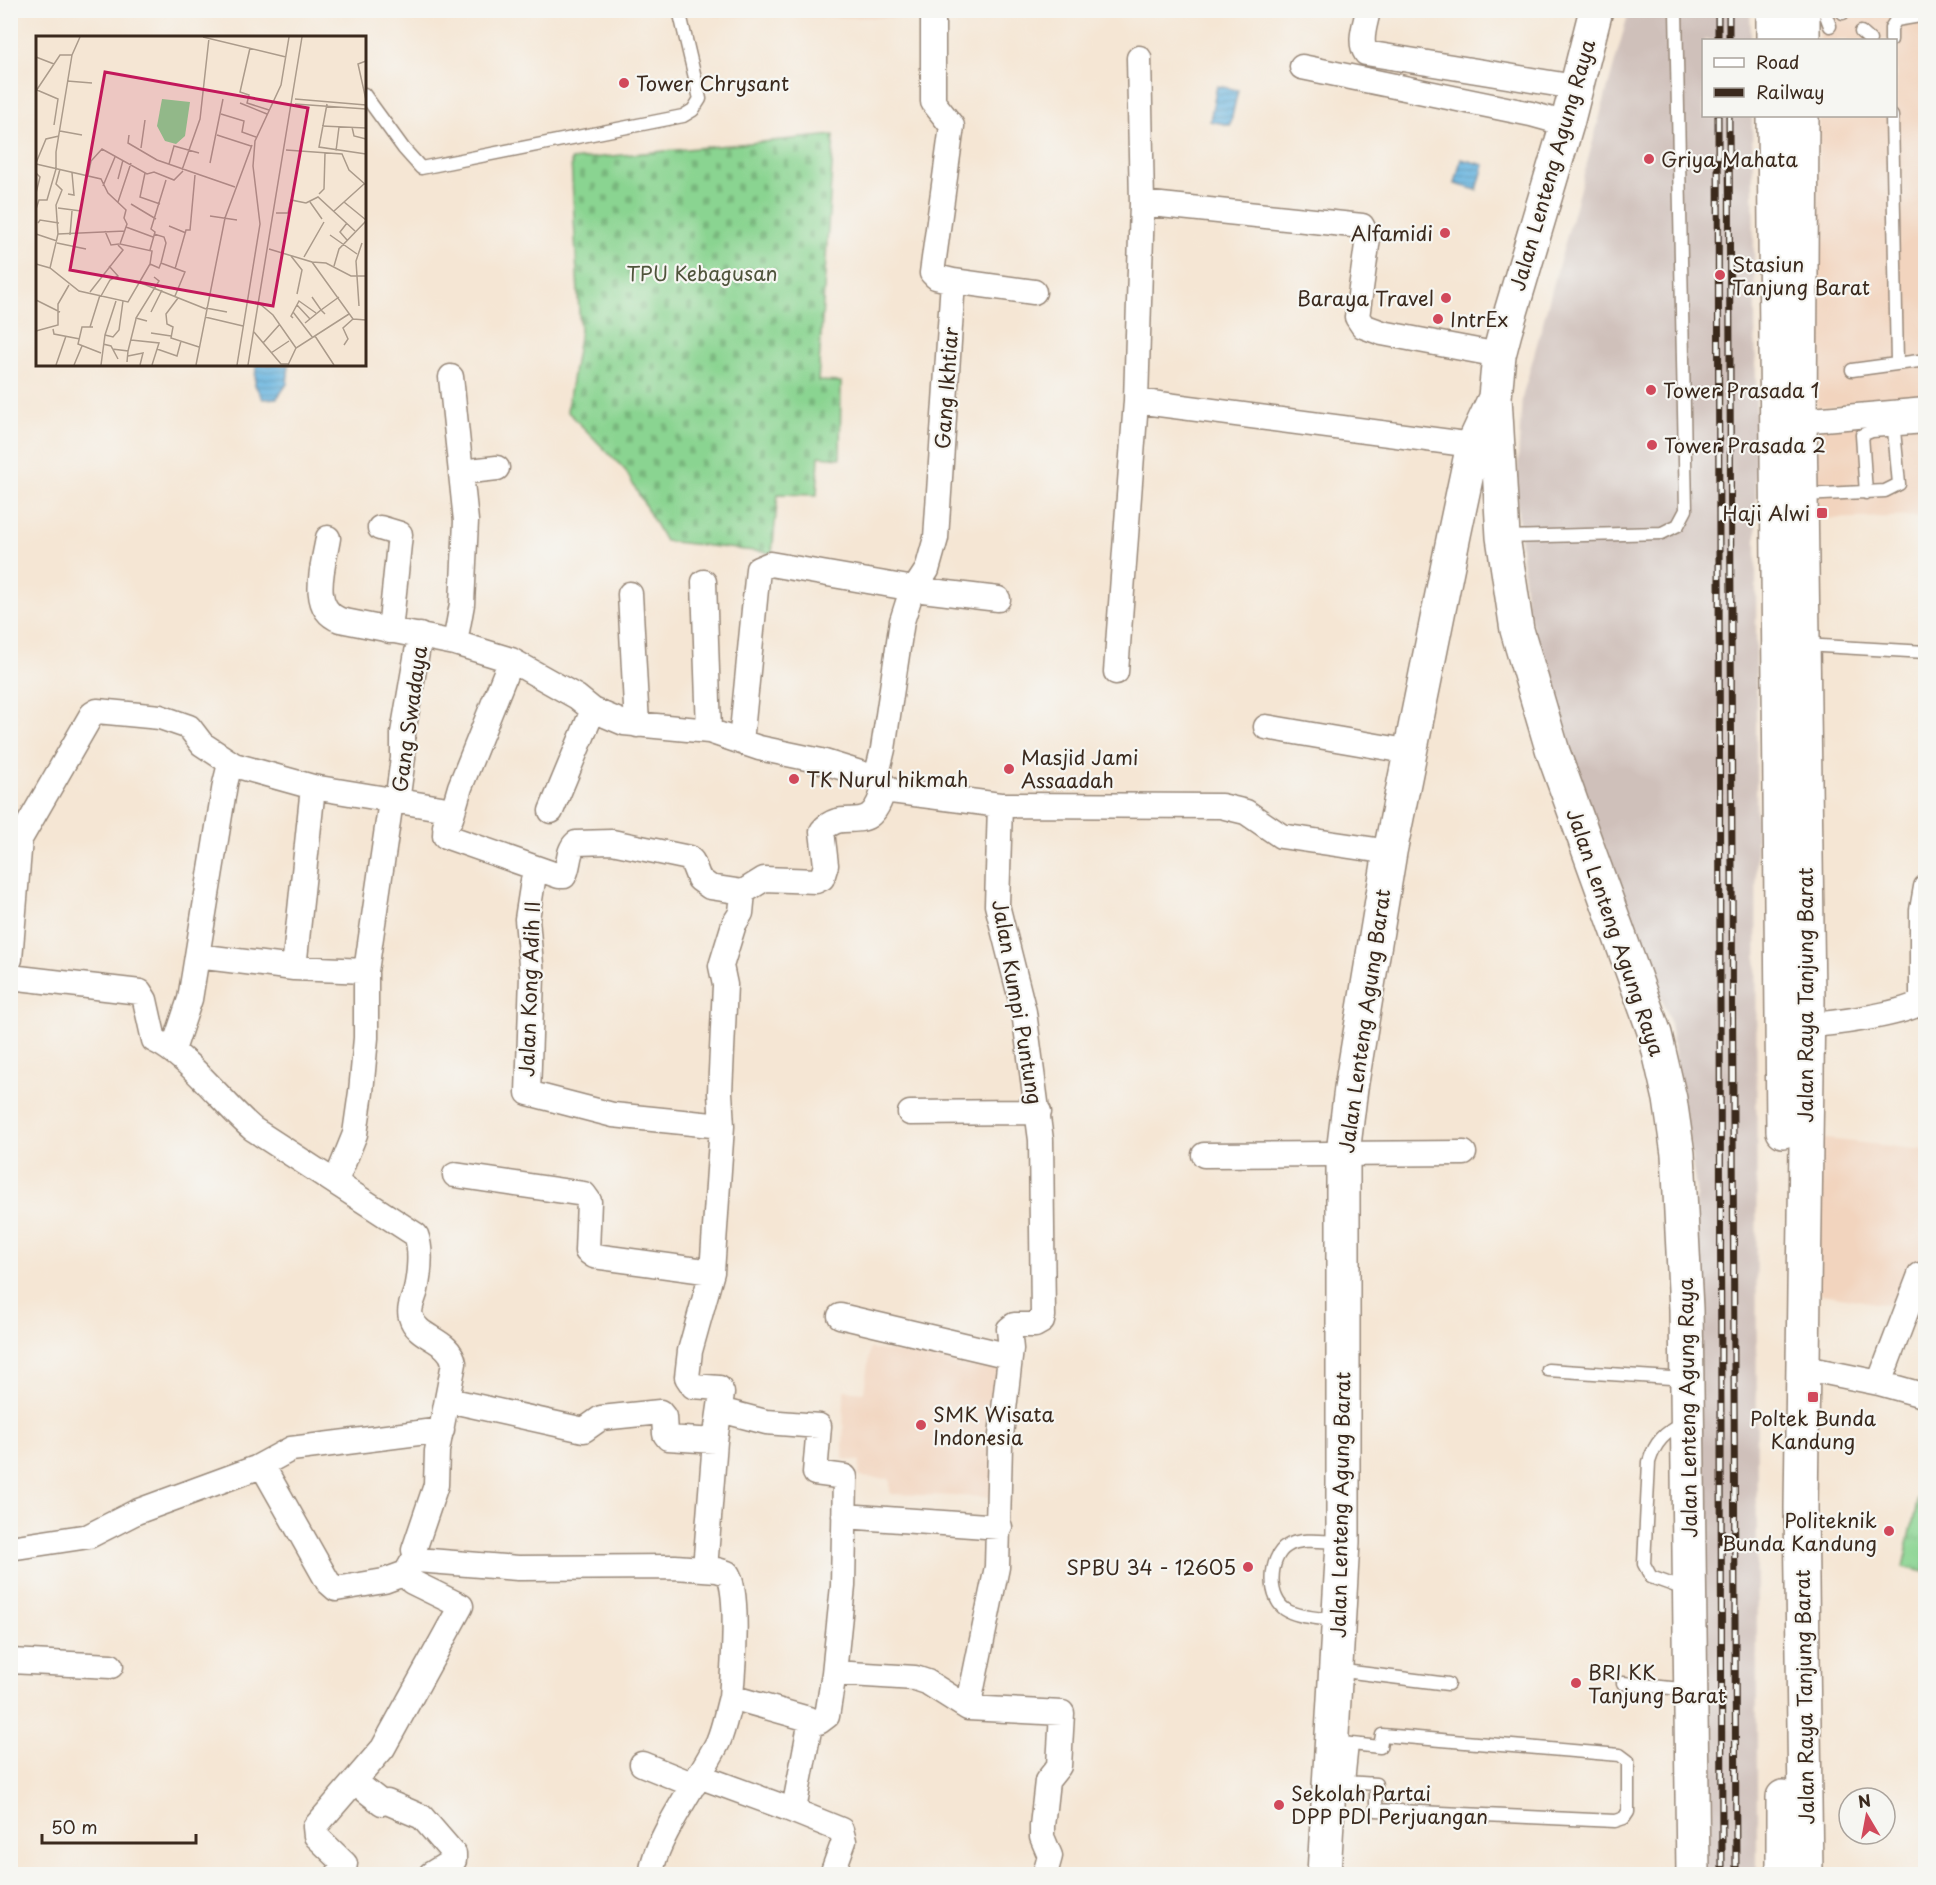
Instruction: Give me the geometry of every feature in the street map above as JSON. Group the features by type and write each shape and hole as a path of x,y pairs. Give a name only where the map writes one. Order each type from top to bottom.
{"main road":[{"name":"Jalan Lenteng Agung Raya","path":"1596,10 1567,124 1499,355 1495,397 1503,537 1516,630 1530,681 1655,1034 1670,1099 1681,1192 1687,1379 1693,1875"},
{"path":"1773,10 1773,39"},
{"path":"1774,117 1799,1007 1783,1875"},
{"name":"Jalan Raya Tanjung Barat","path":"1802,117 1800,421 1803,645 1799,1007 1806,1875"},
{"name":"Jalan Lenteng Agung Barat","path":"1324,1875 1338,1781 1341,1743 1335,1670 1340,1622 1343,1542 1343,1154 1351,1088 1389,852 1412,752 1473,445 1495,397"}],"street":[{"path":"933,10 933,102 934,107 952,126 933,273 936,277 953,281 1034,292"},
{"path":"1368,10 1362,47 1366,53 1575,87"},
{"path":"1116,672 1136,401 1142,203 1139,58"},
{"path":"1302,67 1532,114 1567,124"},
{"path":"1142,203 1362,226 1368,238 1357,317 1363,326 1403,338 1499,355"},
{"name":"Gang Ikhtiar","path":"743,892 764,879 816,882 822,878 826,865 822,831 832,824 870,817 877,810 883,749 902,621 914,589 927,570 936,538 953,281"},
{"path":"451,377 466,521 462,604 454,643"},
{"path":"1136,401 1473,445"},
{"path":"1800,421 1926,410"},
{"path":"461,472 497,468"},
{"path":"380,528 400,534 390,631"},
{"path":"328,538 320,597 327,614 340,620 420,635 511,660 611,719 637,725 709,730 909,794 1000,805 1221,806 1246,812 1281,836 1389,852"},
{"path":"741,742 758,569 770,564 914,589 998,599"},
{"path":"704,582 709,730"},
{"path":"630,594 637,725"},
{"name":"Gang Swadaya","path":"336,1181 355,1134 362,1092 366,1038 366,971 403,758 403,733 420,635"},
{"path":"445,826 451,818 460,787 511,660"},
{"path":"551,811 593,710"},
{"path":"10,959 20,839 92,714 102,711 159,717 189,727 202,744 234,765 313,786 441,808 446,818 445,836 535,868 564,876 572,846 576,843 612,842 689,858 704,885 743,892 741,913 734,924 721,966 725,985 720,1093 722,1126 712,1272 690,1351 687,1377 693,1386 719,1388 722,1393 715,1440 705,1569"},
{"path":"1266,727 1412,752"},
{"path":"166,1046 190,999 225,784 228,772 234,765"},
{"path":"294,968 313,786"},
{"name":"Jalan Kumpi Puntung","path":"968,1708 998,1567 1000,1444 1011,1326 1035,1325 1042,1322 1042,1192 1039,1112 1024,1012 998,905 1000,805"},
{"name":"Jalan Kong Adih II","path":"535,868 528,920 532,976 528,1092 613,1115 722,1126"},
{"path":"1799,1007 1826,1024 1904,1009 1920,1003 1922,998 1922,910 1926,887"},
{"path":"198,956 294,968 366,971"},
{"path":"10,977 140,992 166,1046 231,1111 254,1130 336,1181 416,1235 419,1244 417,1286 410,1313 415,1327 453,1355 454,1363 437,1451 436,1485 414,1550 411,1565 412,1582 461,1606 383,1748 314,1830 316,1836 345,1864 338,1875"},
{"path":"910,1113 1039,1112"},
{"path":"1204,1155 1464,1153"},
{"path":"455,1175 584,1194 589,1201 587,1251 594,1256 712,1272"},
{"path":"1879,1383 1920,1275"},
{"path":"840,1316 1010,1356"},
{"path":"1801,1367 1879,1383 1926,1396"},
{"path":"448,1400 584,1430 601,1418 660,1412 664,1417 665,1434 668,1438 715,1440"},
{"path":"720,1410 766,1422 819,1426 815,1473 845,1477 843,1586 827,1716 819,1722 731,1697"},
{"path":"10,1548 89,1536 136,1512 201,1490 262,1465 291,1449 442,1430"},
{"path":"262,1465 328,1582 336,1589 376,1582 421,1561 525,1568 705,1569 727,1573 733,1583 734,1653 731,1697 720,1739 669,1829 652,1865 652,1875"},
{"path":"844,1516 1000,1527"},
{"path":"10,1661 111,1666"},
{"path":"834,1673 915,1678 927,1682 968,1708 1062,1713 1059,1766 1047,1781 1042,1826 1042,1837 1050,1856 1045,1875"},
{"path":"789,1809 795,1804 811,1720"},
{"path":"642,1764 789,1809 842,1830 844,1841 832,1875"},
{"path":"355,1782 381,1803 387,1802 422,1817 453,1854 454,1860 431,1875"}],"lane":[{"path":"366,97 404,149 421,168 683,117 693,110 700,99 680,10"},
{"path":"1503,537 1662,533 1678,525 1686,510 1676,10"},
{"path":"1812,26 1824,10"},
{"path":"1891,39 1891,28 1896,20 1926,15"},
{"path":"1892,117 1897,362"},
{"path":"1851,370 1897,362 1926,360"},
{"path":"1866,493 1862,435 1868,432 1926,427"},
{"path":"1802,495 1885,491 1899,484 1894,430"},
{"path":"1803,645 1926,652"},
{"path":"1548,1370 1687,1379"},
{"path":"1688,1421 1661,1437 1653,1449 1649,1462 1644,1564 1651,1577 1689,1591"},
{"path":"1340,1622 1288,1612 1278,1602 1272,1569 1280,1551 1289,1544 1343,1542"},
{"path":"1335,1670 1448,1684"},
{"path":"1623,1683 1691,1690"},
{"path":"1338,1781 1376,1784 1376,1810 1615,1821 1624,1818 1629,1812 1628,1761 1620,1755 1382,1735 1380,1747 1341,1743"}],"path":[{"path":"1524,1872 1559,1875"}],"shaded area":[{"path":"714,10 922,11 922,18 714,16"},
{"path":"1864,10 1925,11 1925,400 1817,407 1819,117 1897,117 1897,39 1820,39 1820,14"},
{"path":"1629,11 1750,11 1751,39 1702,39 1702,117 1752,117 1756,382 1757,1874 1691,1874 1696,1189 1669,1018 1559,726 1526,602 1516,493 1522,398"},
{"path":"1925,418 1925,516 1817,519 1817,426"},
{"path":"1818,1138 1925,1150 1925,1265 1917,1310 1816,1293"},
{"name":"SMK Wisata Indonesia","path":"870,1349 1001,1365 995,1497 890,1494 890,1479 859,1477 860,1461 843,1459 844,1390 864,1392"}],"green space":[{"name":"TPU Kebagusan","path":"834,135 818,381 841,382 840,458 819,456 817,495 778,494 772,553 665,541 625,470 567,411 580,331 571,160"},
{"path":"1919,1494 1925,1496 1925,1572 1903,1567"}],"water":[{"path":"1217,86 1238,90 1230,125 1210,121"},
{"path":"1461,159 1484,165 1477,190 1455,184"},
{"path":"256,366 289,366 287,384 277,398 263,399 255,385"}],"railway":[{"path":"1718,10 1718,39"},
{"path":"1729,10 1729,39"},
{"path":"1718,117 1722,1874"},
{"path":"1729,117 1736,1874"}],"place":[{"name":"Tower Chrysant","path":"624,83"},
{"name":"Griya Mahata","path":"1649,159"},
{"name":"Alfamidi","path":"1445,233"},
{"name":"Stasiun Tanjung Barat","path":"1720,275"},
{"name":"Baraya Travel","path":"1446,298"},
{"name":"IntrEx","path":"1438,319"},
{"name":"Tower Prasada 1","path":"1651,390"},
{"name":"Tower Prasada 2","path":"1652,445"},
{"name":"Haji Alwi","path":"1822,513"},
{"name":"Masjid Jami Assaadah","path":"1009,769"},
{"name":"TK Nurul hikmah","path":"794,779"},
{"name":"Poltek Bunda Kandung","path":"1813,1397"},
{"name":"SMK Wisata Indonesia","path":"921,1425"},
{"name":"Politeknik Bunda Kandung","path":"1889,1531"},
{"name":"SPBU 34 - 12605","path":"1248,1567"},
{"name":"BRI KK Tanjung Barat","path":"1576,1683"},
{"name":"Sekolah Partai DPP PDI Perjuangan","path":"1279,1805"}]}
